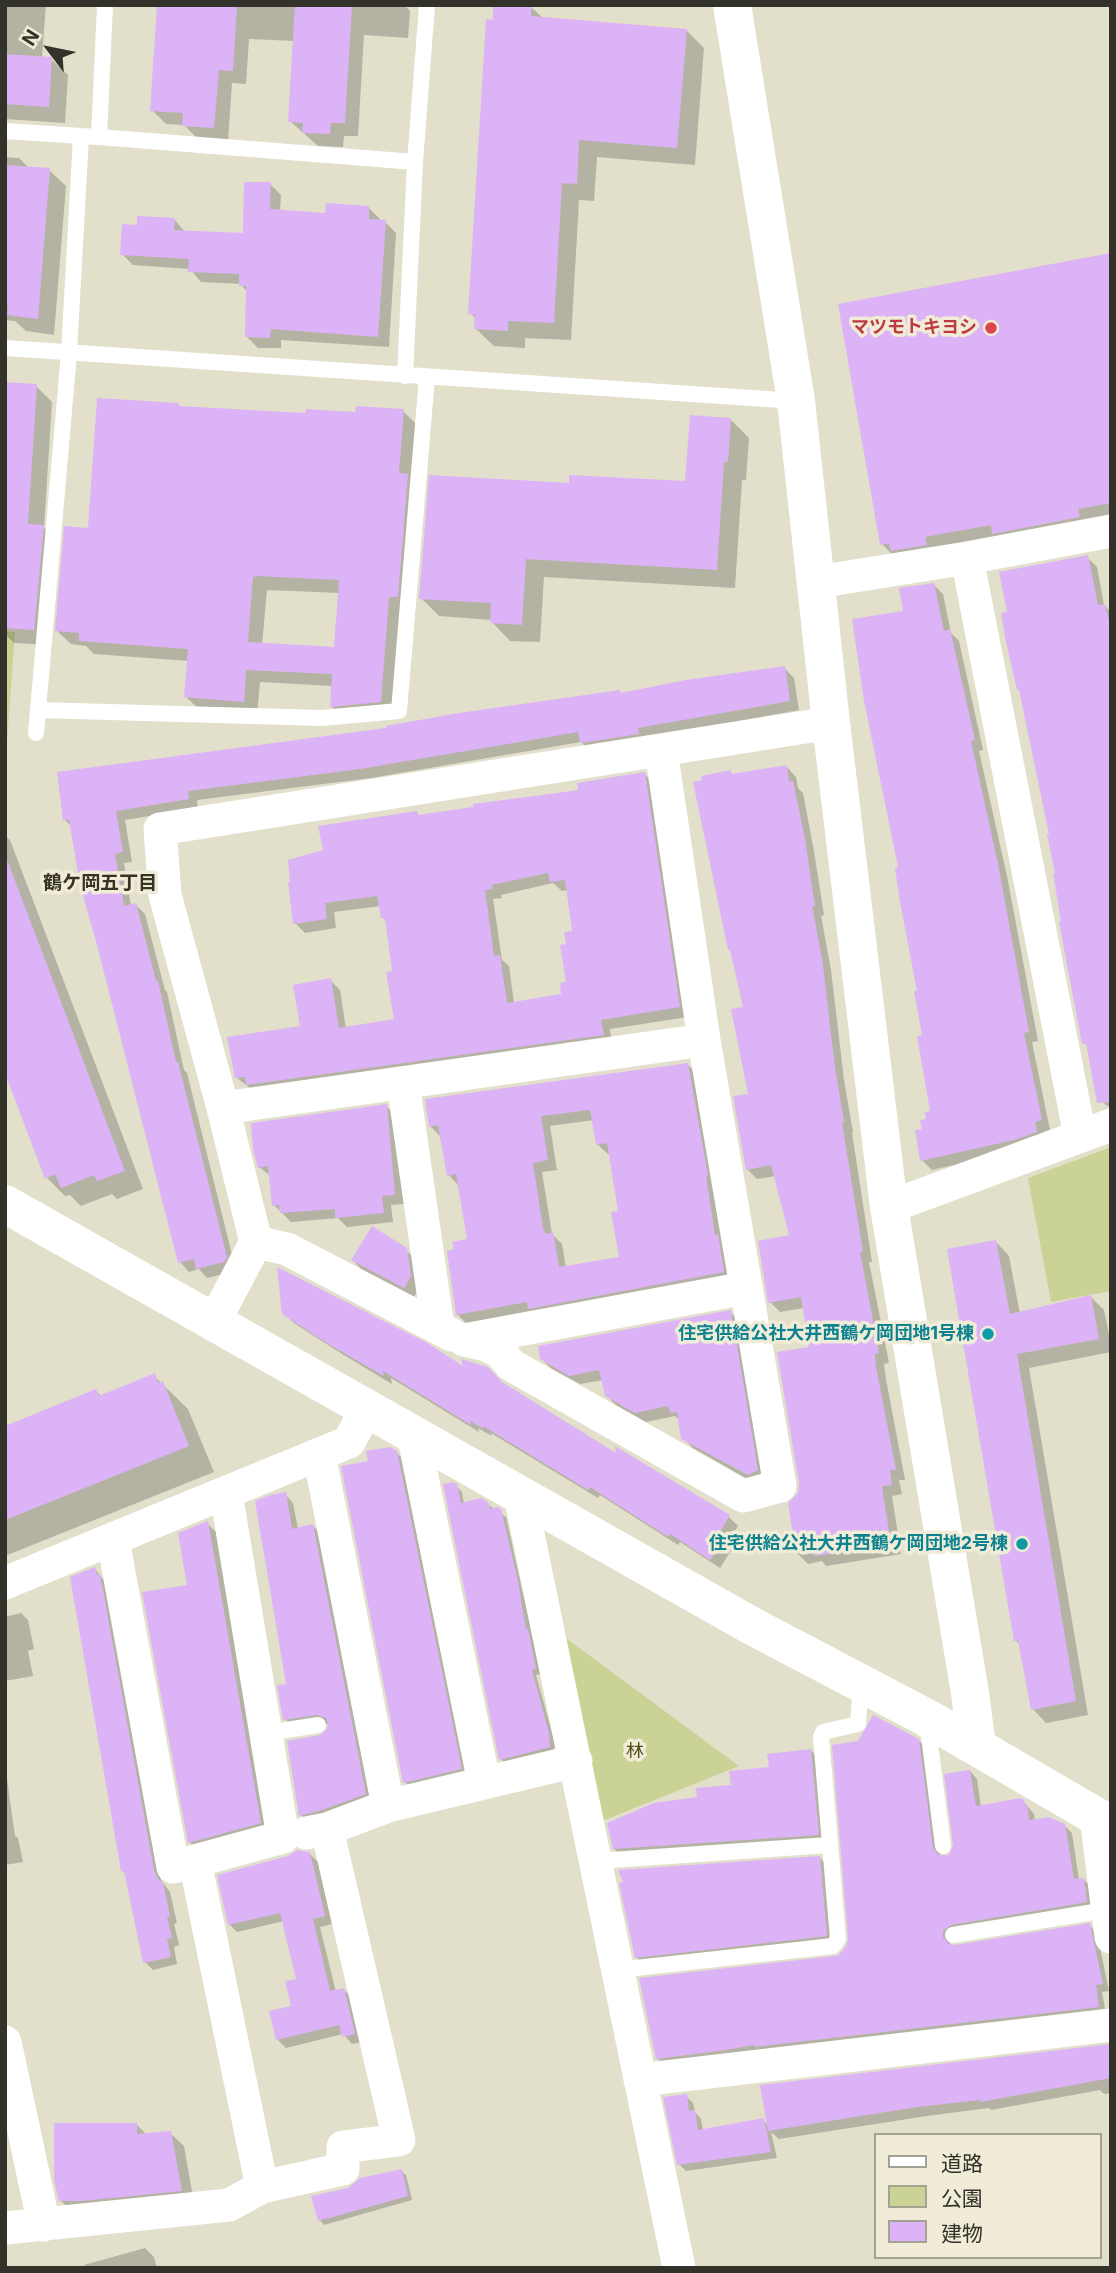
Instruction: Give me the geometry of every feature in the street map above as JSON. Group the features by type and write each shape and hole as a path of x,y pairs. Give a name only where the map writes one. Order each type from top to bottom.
{"street":[{"path":"732,5 796,401 831,723 889,1206 977,1747"},
{"path":"817,582 1111,531"},
{"path":"967,558 1080,1136"},
{"path":"214,1322 256,1242 223,1108 164,895 160,829 831,723"},
{"path":"256,1242 287,1249 451,1334 500,1352 511,1365 743,1496 780,1486 704,1040 661,750"},
{"path":"223,1108 704,1040"},
{"path":"403,1083 451,1334"},
{"path":"889,1206 1111,1125"},
{"path":"5,1204 752,1626 927,1718 1103,1820 1108,1924"},
{"path":"451,1334 746,1288"},
{"path":"5,1583 349,1442 367,1408"},
{"path":"413,1433 484,1782"},
{"path":"319,1454 388,1806"},
{"path":"226,1493 283,1837"},
{"path":"520,1495 679,2268"},
{"path":"113,1540 173,1867 283,1837 327,1829 388,1806 576,1761"},
{"path":"5,2228 229,2206 262,2187 343,2169 343,2147 399,2140 327,1829"},
{"path":"195,1862 262,2187"},
{"path":"640,2080 1111,2025"},
{"path":"5,2042 44,2225"}],"lane":[{"path":"99,137 105,5"},
{"path":"405,376 415,162 427,5"},
{"path":"5,131 415,162"},
{"path":"36,733 69,353 81,136"},
{"path":"5,348 796,401"},
{"path":"38,710 322,718 399,711 427,377"},
{"path":"618,1970 833,1946 838,1940 821,1734 858,1724 861,1681"},
{"path":"927,1718 943,1846"},
{"path":"267,1732 318,1725"},
{"path":"597,1861 830,1845"},
{"path":"953,1935 1108,1924"}],"green space":[{"path":"5,631 15,632 5,769"},
{"path":"1111,1147 1111,1291 1051,1302 1028,1178"},
{"name":"林","path":"559,1633 739,1766 597,1823"}],"building":[{"path":"157,5 237,5 233,71 219,70 214,128 182,126 183,113 150,111"},
{"path":"295,5 352,5 345,123 331,123 330,134 302,133 303,123 288,122"},
{"path":"493,5 532,5 531,16 687,29 677,148 579,140 577,184 562,183 554,323 508,321 508,331 474,329 475,315 468,314 486,19 493,20"},
{"path":"5,54 52,57 49,107 5,104"},
{"path":"5,165 50,168 38,319 7,315"},
{"path":"244,182 271,182 270,209 325,213 326,203 369,206 369,219 386,220 378,337 271,329 270,338 245,337 246,286 239,286 239,274 188,272 189,259 120,255 122,224 137,225 137,216 175,218 174,230 243,233"},
{"path":"1111,253 1111,503 1078,509 1080,517 992,534 991,525 925,537 927,545 891,551 889,543 880,545 838,304"},
{"path":"5,382 37,384 28,524 44,525 34,630 5,628"},
{"path":"97,398 305,413 306,409 355,412 356,406 404,409 399,473 408,474 398,597 389,597 381,702 330,707 332,674 246,670 244,702 184,697 188,649 79,641 79,633 55,631 64,526 88,528","holes":["253,577 339,580 334,647 248,642"]},
{"path":"690,415 731,418 728,462 724,462 717,570 526,559 522,625 490,623 491,603 419,599 429,475 569,483 569,475 685,481"},
{"path":"1088,555 1098,605 1105,604 1111,629 1111,1102 1097,1103 1086,1043 1082,1044 1059,922 1061,921 1049,834 1019,690 1006,642 1001,613 1007,612 999,572"},
{"path":"934,583 944,631 950,629 975,740 971,741 998,864 1029,1032 1024,1033 1042,1120 1035,1122 1037,1132 1014,1140 920,1161 915,1130 922,1129 920,1120 926,1119 925,1112 930,1111 917,1036 922,1035 914,991 917,991 900,902 895,868 898,867 864,701 852,619 903,611 899,588"},
{"path":"785,666 790,701 638,728 639,734 580,743 578,732 360,769 188,791 189,799 116,811 123,852 115,854 124,906 136,903 227,1257 224,1262 196,1269 194,1259 178,1263 80,885 69,820 63,820 57,772 386,728 459,713 620,690 621,693 686,680"},
{"path":"787,765 805,839 815,906 812,906 822,958 844,1122 842,1123 863,1252 860,1252 879,1353 875,1354 876,1367 896,1470 890,1470 892,1485 882,1486 891,1545 814,1556 813,1551 796,1554 788,1503 798,1493 799,1483 777,1352 809,1347 801,1297 768,1303 758,1241 789,1235 771,1165 746,1170 733,1096 748,1094 731,1009 743,1007 728,950 693,782 702,780 701,776 731,770 731,774"},
{"path":"645,772 680,1007 601,1020 604,1035 246,1085 245,1077 235,1078 227,1037 300,1026 293,985 331,978 339,1028 394,1019 386,972 392,971 385,918 381,918 377,896 325,903 327,919 293,924 288,860 323,850 318,826 417,811 418,815 473,807 473,804 578,790 577,783","holes":["548,873 550,882 565,880 572,931 564,932 566,944 560,945 566,982 560,983 561,994 507,1003 500,955 494,956 485,890 493,889 492,885"]},
{"path":"8,862 125,1171 97,1181 94,1175 61,1188 55,1174 45,1179 5,1073 5,863"},
{"path":"688,1063 708,1176 715,1235 718,1234 724,1272 528,1309 527,1302 456,1315 447,1251 454,1249 452,1242 467,1239 456,1174 447,1176 438,1125 429,1127 425,1099","holes":["590,1110 596,1145 607,1143 618,1211 611,1212 619,1257 559,1267 553,1232 546,1234 543,1228 533,1163 548,1160 541,1116"]},
{"path":"387,1104 395,1195 382,1196 384,1213 335,1218 335,1209 280,1213 279,1205 272,1206 268,1166 258,1168 253,1150 251,1123"},
{"path":"372,1226 407,1248 411,1276 404,1288 351,1260"},
{"path":"996,1240 1010,1314 1091,1295 1099,1339 1017,1354 1076,1701 1031,1710 1018,1641 1014,1641 947,1249"},
{"path":"277,1267 429,1344 463,1366 461,1359 488,1367 502,1382 616,1453 615,1446 730,1515 720,1532 726,1535 710,1560 483,1426 484,1429 470,1421 471,1425 383,1371 384,1376 330,1345 282,1314"},
{"path":"731,1310 758,1470 748,1475 681,1439 677,1412 670,1413 668,1406 635,1413 605,1396 599,1370 569,1376 540,1359 538,1346"},
{"path":"155,1373 158,1383 163,1381 189,1446 5,1520 5,1426 96,1389 99,1396"},
{"path":"390,1447 397,1451 462,1769 403,1783 341,1466 368,1461 366,1451"},
{"path":"443,1484 457,1484 461,1503 481,1498 488,1502 490,1509 501,1509 528,1629 536,1669 532,1670 549,1733 550,1747 499,1760"},
{"path":"286,1492 292,1529 313,1524 366,1794 299,1816 287,1741 320,1735 327,1729 328,1724 326,1718 317,1715 283,1720 277,1685 286,1684 255,1501"},
{"path":"208,1521 261,1823 188,1843 142,1592 187,1585 178,1533"},
{"path":"95,1567 97,1575 100,1574 154,1870 163,1883 170,1916 167,1917 172,1938 167,1939 171,1957 143,1963 124,1871 121,1871 70,1577"},
{"path":"873,1715 919,1739 933,1847 938,1855 949,1855 953,1845 944,1774 970,1770 976,1806 1021,1798 1025,1805 1027,1804 1029,1820 1049,1817 1065,1824 1074,1879 1084,1878 1087,1902 951,1925 943,1931 943,1937 949,1944 955,1945 1090,1923 1103,1984 1096,1985 1099,2007 754,2045 656,2059 639,1978 834,1956 839,1955 847,1945 832,1745 858,1741"},
{"path":"811,1749 819,1835 613,1849 607,1823 654,1803 697,1797 696,1788 731,1785 729,1771 769,1767 767,1754"},
{"path":"297,1850 310,1852 325,1916 313,1919 330,1991 344,1988 355,2034 342,2037 339,2025 276,2040 269,2011 291,2006 285,1981 296,1979 280,1913 228,1925 217,1875 288,1856"},
{"path":"820,1856 827,1936 635,1958 619,1883 623,1882 618,1870"},
{"path":"1111,2044 1111,2078 980,2102 917,2107 768,2131 760,2085"},
{"path":"687,2094 689,2111 695,2110 698,2130 764,2118 771,2152 677,2165 663,2097"},
{"path":"54,2123 137,2123 137,2134 171,2131 182,2191 59,2201 54,2180"},
{"path":"402,2169 408,2196 318,2221 311,2196 348,2188 360,2178"}],"place":[{"name":"マツモトキヨシ","path":"991,328"},
{"name":"住宅供給公社大井西鶴ケ岡団地1号棟","path":"988,1334"},
{"name":"住宅供給公社大井西鶴ケ岡団地2号棟","path":"1022,1544"}],"district":[{"name":"鶴ケ岡五丁目","path":"100,883"}]}
